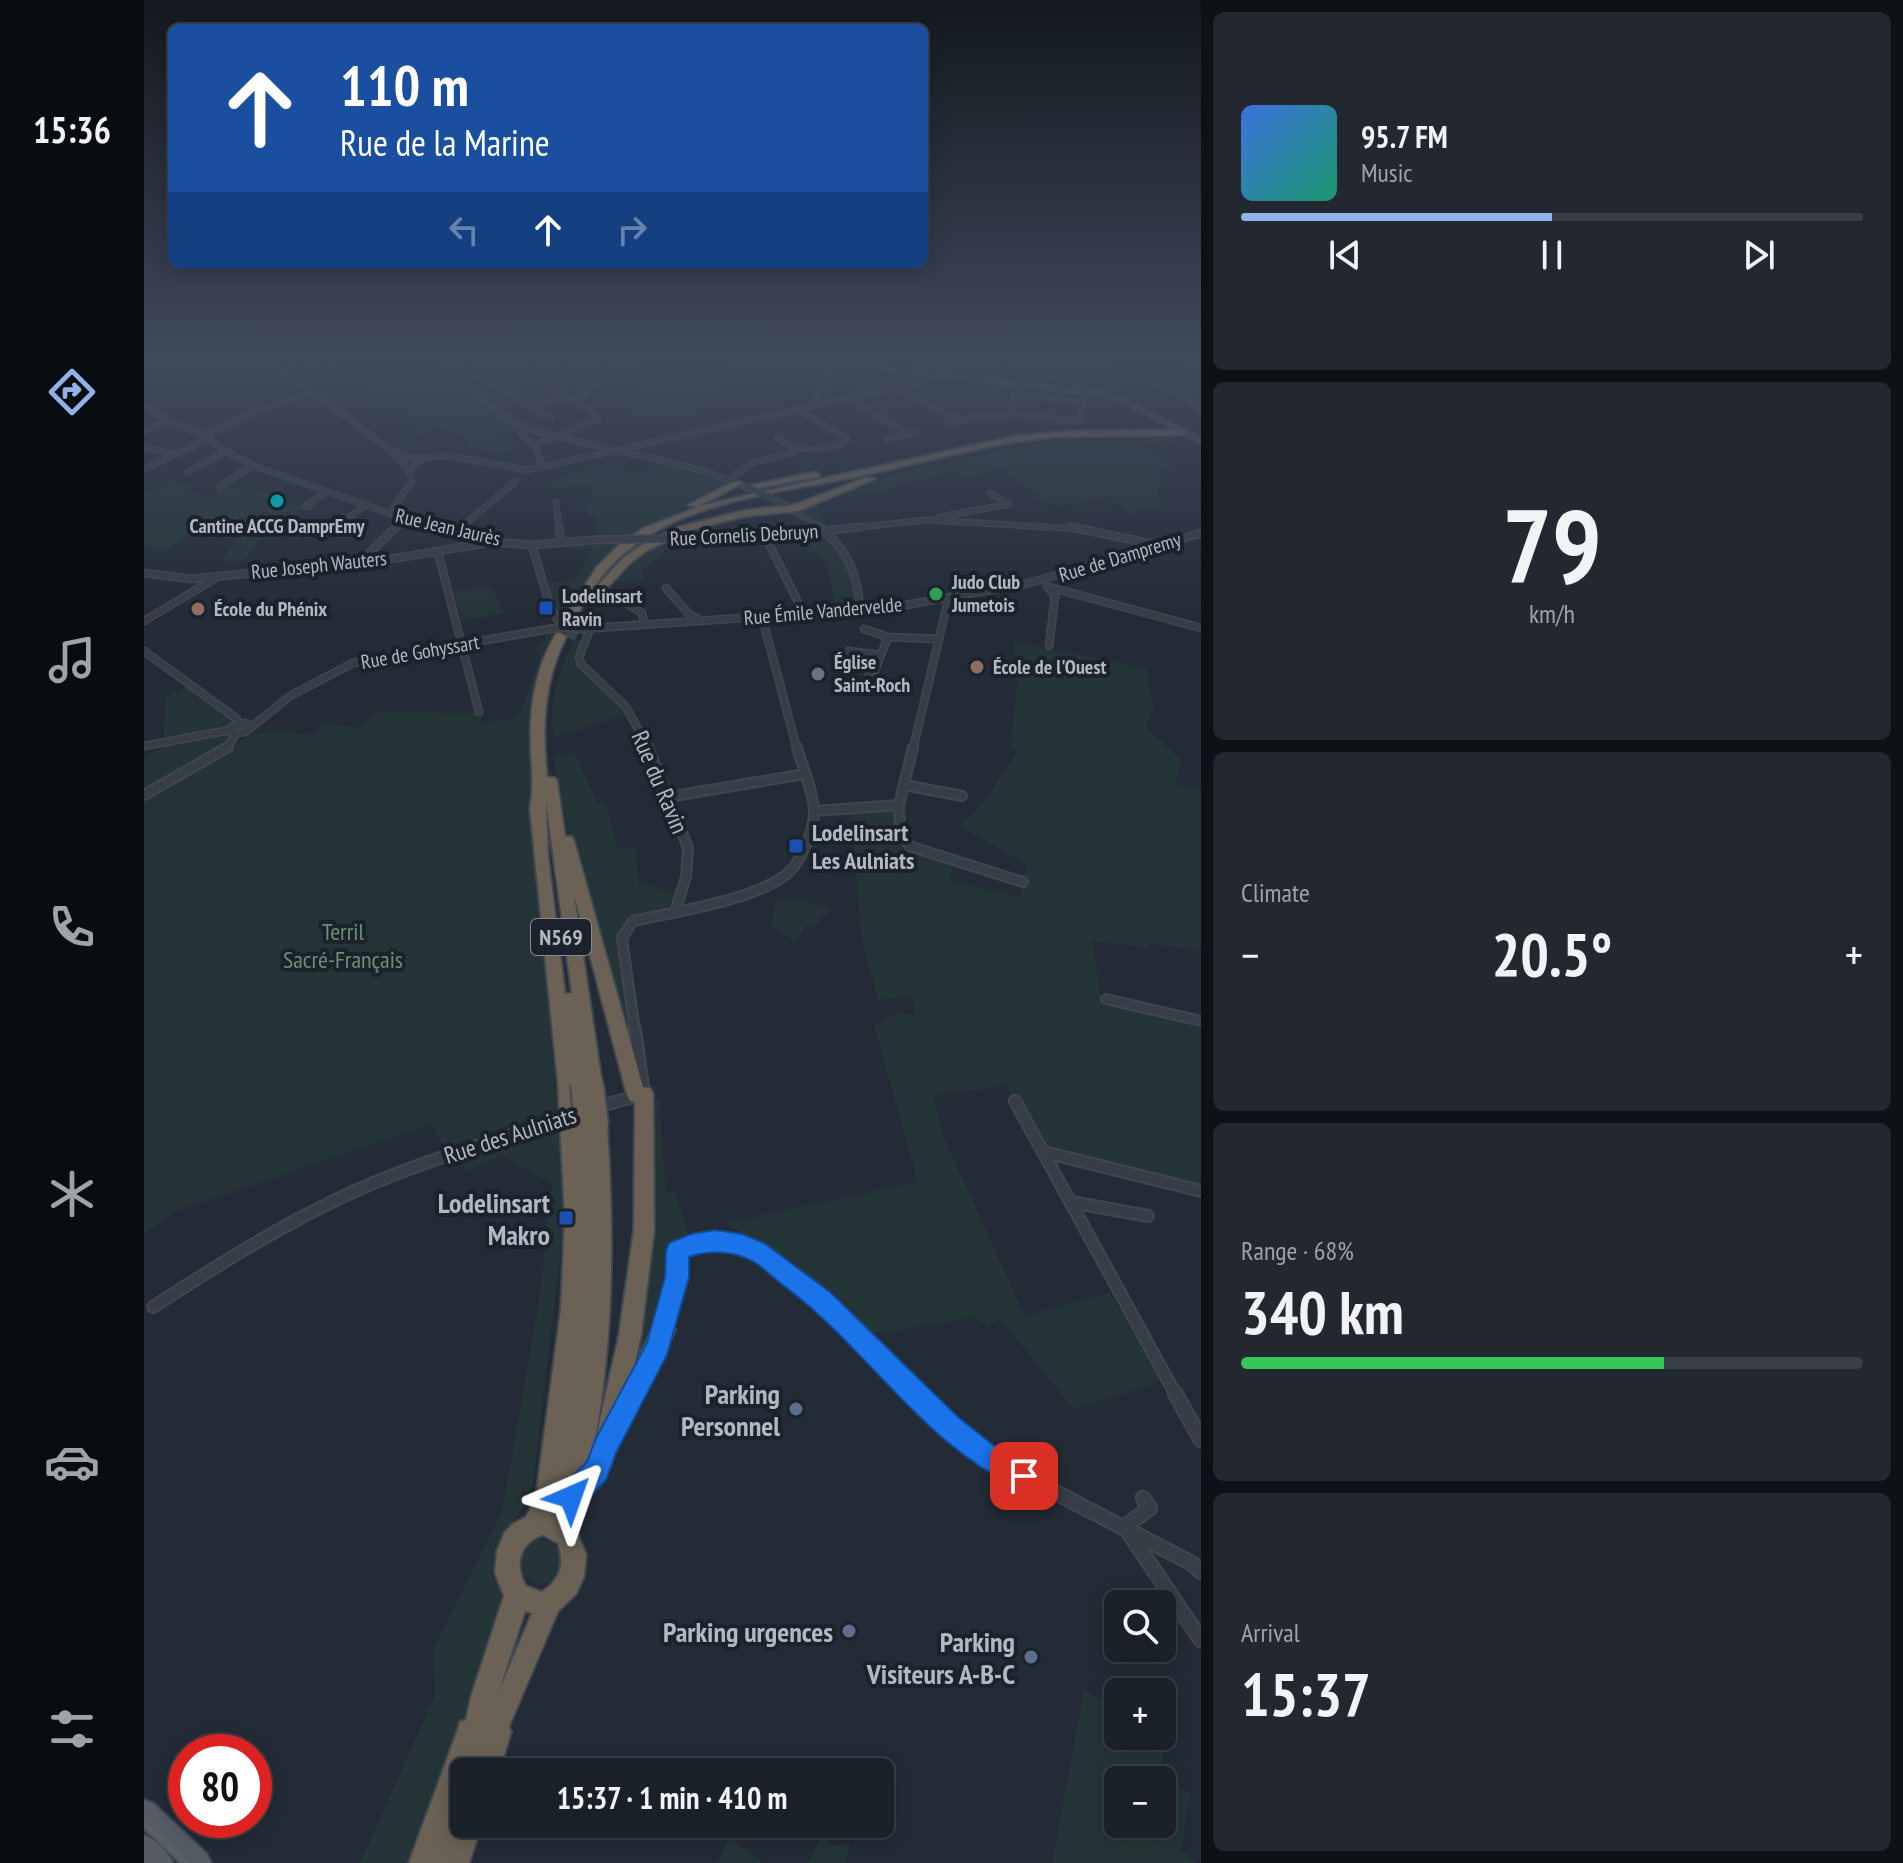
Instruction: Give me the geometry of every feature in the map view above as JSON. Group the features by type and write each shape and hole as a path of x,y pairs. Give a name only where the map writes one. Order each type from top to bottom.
{"highway":[{"name":"N569","path":"560,1496 598,1353 604,1237 587,1084 546,792 546,709 567,628 605,564 625,544 654,528 749,497 994,445"},
{"name":"N569","path":"567,628 593,597 608,572 634,547 686,521 1018,445"},
{"path":"654,528 738,483 884,468"},
{"path":"593,597 626,561 662,538 717,517 789,507 899,470"},
{"path":"546,792 561,817 640,1094 644,1230 630,1335 626,1395"},
{"path":"546,792 537,809 565,1057 574,1180 572,1309 560,1496 561,1529"},
{"name":"N569","path":"560,1496 559,1478 579,1375 590,1278 587,1084"},
{"path":"549,1602 536,1604 517,1595 508,1580 506,1560 519,1534 535,1524 560,1496 597,1471 626,1395 664,1330"},
{"path":"423,1863 496,1700 549,1602 565,1590 574,1565 572,1542 561,1529 544,1523 535,1524"},
{"path":"478,1758 496,1700 517,1595"},
{"path":"439,1863 450,1834"},
{"path":"455,1863 463,1838"}],"main road":[{"path":"144,1812 198,1863"},
{"path":"144,1847 160,1863"}],"street":[{"path":"144,469 192,445"},
{"name":"Rue Jean Jaurès","path":"217,445 254,465 389,513 494,542 532,545"},
{"path":"384,445 409,470 412,482 389,513"},
{"path":"534,445 543,466"},
{"path":"592,445 738,483 789,507 825,531 842,548 856,569 860,610"},
{"path":"392,451 409,458 450,456 522,469 638,445"},
{"path":"788,445 795,452"},
{"path":"738,483 754,462 836,445"},
{"path":"632,454 633,446"},
{"path":"144,448 175,454"},
{"path":"187,472 226,452"},
{"path":"409,470 424,458"},
{"path":"220,486 254,465"},
{"path":"457,531 515,482"},
{"path":"309,507 305,506 327,491"},
{"name":"Rue Cornelis Debruyn","path":"532,545 561,541 765,536 825,531 927,520 1009,504 990,493"},
{"path":"556,502 561,541"},
{"name":"Rue Jean Jaurès","path":"327,533 366,505"},
{"path":"361,561 406,518"},
{"name":"Rue Cornelis Debruyn","path":"927,520 1070,527 1158,545"},
{"name":"Rue de Dampremy","path":"1040,580 1201,533"},
{"path":"765,536 804,614"},
{"name":"Rue Joseph Wauters","path":"144,573 191,579 438,552 494,542"},
{"path":"532,545 546,596 567,628"},
{"path":"438,552 479,712"},
{"path":"144,621 209,584 219,575"},
{"path":"1040,580 1055,596 1049,646"},
{"name":"Rue Émile Vandervelde","path":"567,628 860,610 1040,580"},
{"path":"1049,587 1201,628"},
{"name":"Rue Émile Vandervelde","path":"666,588 689,614 701,620"},
{"path":"624,597 624,602 642,613 644,624"},
{"path":"946,598 899,805 900,829 909,846 1023,882"},
{"name":"Rue Émile Vandervelde","path":"673,622 689,614"},
{"path":"640,1094 622,938 633,921 712,903 773,883 791,871 811,829 814,811 762,617"},
{"name":"Rue du Ravin","path":"591,627 579,657 581,664 626,707 649,749 688,848 686,877 675,912"},
{"name":"Rue de Gohyssart","path":"233,732 249,729 290,696 335,670 388,655 567,628"},
{"path":"864,629 888,637 938,639"},
{"path":"868,673 875,670 888,637"},
{"path":"144,651 237,719 239,724 249,725 249,729"},
{"path":"848,651 881,655"},
{"path":"144,661 153,658"},
{"name":"Rue de Gohyssart","path":"144,795 226,750 239,724"},
{"path":"144,746 233,732"},
{"path":"668,797 805,774"},
{"path":"904,785 962,796"},
{"path":"814,811 899,805"},
{"path":"1106,999 1201,1021"},
{"name":"Rue des Aulniats","path":"153,1307 244,1248 329,1203 431,1160 640,1094"},
{"path":"1015,1101 1201,1440"},
{"path":"1044,1152 1201,1191"},
{"path":"1071,1202 1148,1216"},
{"path":"664,1330 677,1277 677,1251 715,1241 742,1245 756,1251 822,1300 966,1442 999,1463 1193,1564 1201,1572"},
{"path":"1124,1527 1150,1508 1143,1498"},
{"path":"1124,1527 1200,1636"}],"green space":[{"path":"468,445 507,445 511,449 502,452 466,448"},
{"path":"1027,445 1152,445 1144,446 1152,451 1149,453 1172,466 1155,471 1164,482 1185,486 1158,486 1160,507 1136,511 1139,514 1135,516 1106,496 1068,505 1041,502 1001,468 965,479 953,471 891,489 847,497 843,494 817,504 829,528 799,510 899,473"},
{"path":"660,462 730,481 730,484 628,539 598,538 594,516 588,516 584,504 592,503 591,486 543,488 566,476 593,470 646,474"},
{"path":"167,480 196,485 188,492 213,496 227,486 276,495 268,502 305,507 281,530 265,532 244,561 221,562 238,537 211,530 202,537 189,533 166,551 144,547 144,495"},
{"path":"821,534 839,548 849,566 854,586 853,608 836,609 826,562 816,552 809,552 796,535"},
{"path":"676,541 642,571 644,580 609,583 639,554 657,545"},
{"path":"625,542 591,572 565,618 559,618 550,598 548,583 576,579 593,548 569,550 567,543"},
{"path":"491,585 504,614 461,620 454,591"},
{"name":"Terril Sacré-Français","path":"545,632 560,637 548,662 529,721 534,839 557,1108 445,1148 431,1124 176,1211 144,1233 144,758 163,747 166,697 190,685 237,721 231,727 236,738 214,760 250,735 278,731 313,735 323,724 358,728 378,712 481,713 481,723 518,718 540,658 535,650 545,640"},
{"path":"574,640 588,640 581,660 626,715 554,737 553,699"},
{"path":"1015,642 1146,669 1154,707 1146,727 1180,759 1176,784 1201,790 1201,950 1150,943 1150,948 1093,941 1100,995 1201,1021 1201,1191 1044,1152 1006,1085 933,1096 945,1140 1025,1316 1110,1293 1163,1381 1073,1409 1000,1318 988,1326 975,1317 865,1335 804,1277 727,1223 918,1182 874,1025 898,1013 915,1015 912,996 878,1000 862,940 850,812 897,810 909,846 954,863 950,882 1020,897 1027,865 960,826 979,808 1018,751 1011,748 1019,661 1015,660"},
{"path":"575,753 597,802 606,804 618,849 635,846 639,884 674,892 673,903 623,930 620,953 632,1053 573,851 553,757"},
{"path":"788,898 832,909 813,927 806,926 796,941 771,927 776,902"},
{"path":"652,1096 659,1099 666,1193 676,1192 691,1245 677,1251 658,1347 627,1388 655,1221"},
{"path":"553,1130 559,1133 570,1171 531,1499 506,1534 491,1573 501,1591 500,1623 412,1863 360,1863 435,1696 433,1650 502,1512 540,1296 552,1183 501,1156 465,1171 460,1160"},
{"path":"541,1540 557,1546 563,1562 557,1578 541,1584 525,1578 519,1562 525,1546"},
{"path":"1084,1691 1104,1700 1104,1750 1164,1750 1162,1766 1104,1766 1104,1838 1176,1838 1176,1784 1190,1793 1181,1850 1196,1863 1052,1863"},
{"path":"730,1838 763,1863 718,1863"},
{"path":"820,1838 826,1838 833,1846 850,1844 846,1863 808,1863"}],"tunnel":[{"path":"569,638 580,619"}],"tram line":[{"path":"144,1823 187,1863"}],"place":[{"name":"Cantine ACCG DamprEmy","path":"277,501"},
{"name":"Judo Club Jumetois","path":"936,594"},
{"name":"Lodelinsart Ravin","path":"546,608"},
{"name":"École du Phénix","path":"198,609"},
{"name":"École de l'Ouest","path":"977,667"},
{"name":"Église Saint-Roch","path":"818,674"},
{"name":"Lodelinsart Les Aulniats","path":"796,846"},
{"name":"Lodelinsart Makro","path":"566,1218"},
{"name":"Parking Personnel","path":"796,1409"},
{"name":"Parking urgences","path":"849,1631"},
{"name":"Parking Visiteurs A-B-C","path":"1031,1657"}],"route":[{"path":"571,1497 597,1471 605,1448 658,1347 677,1277 677,1251 715,1241 730,1242 756,1251 822,1300 948,1427 983,1454 1024,1476"}]}
